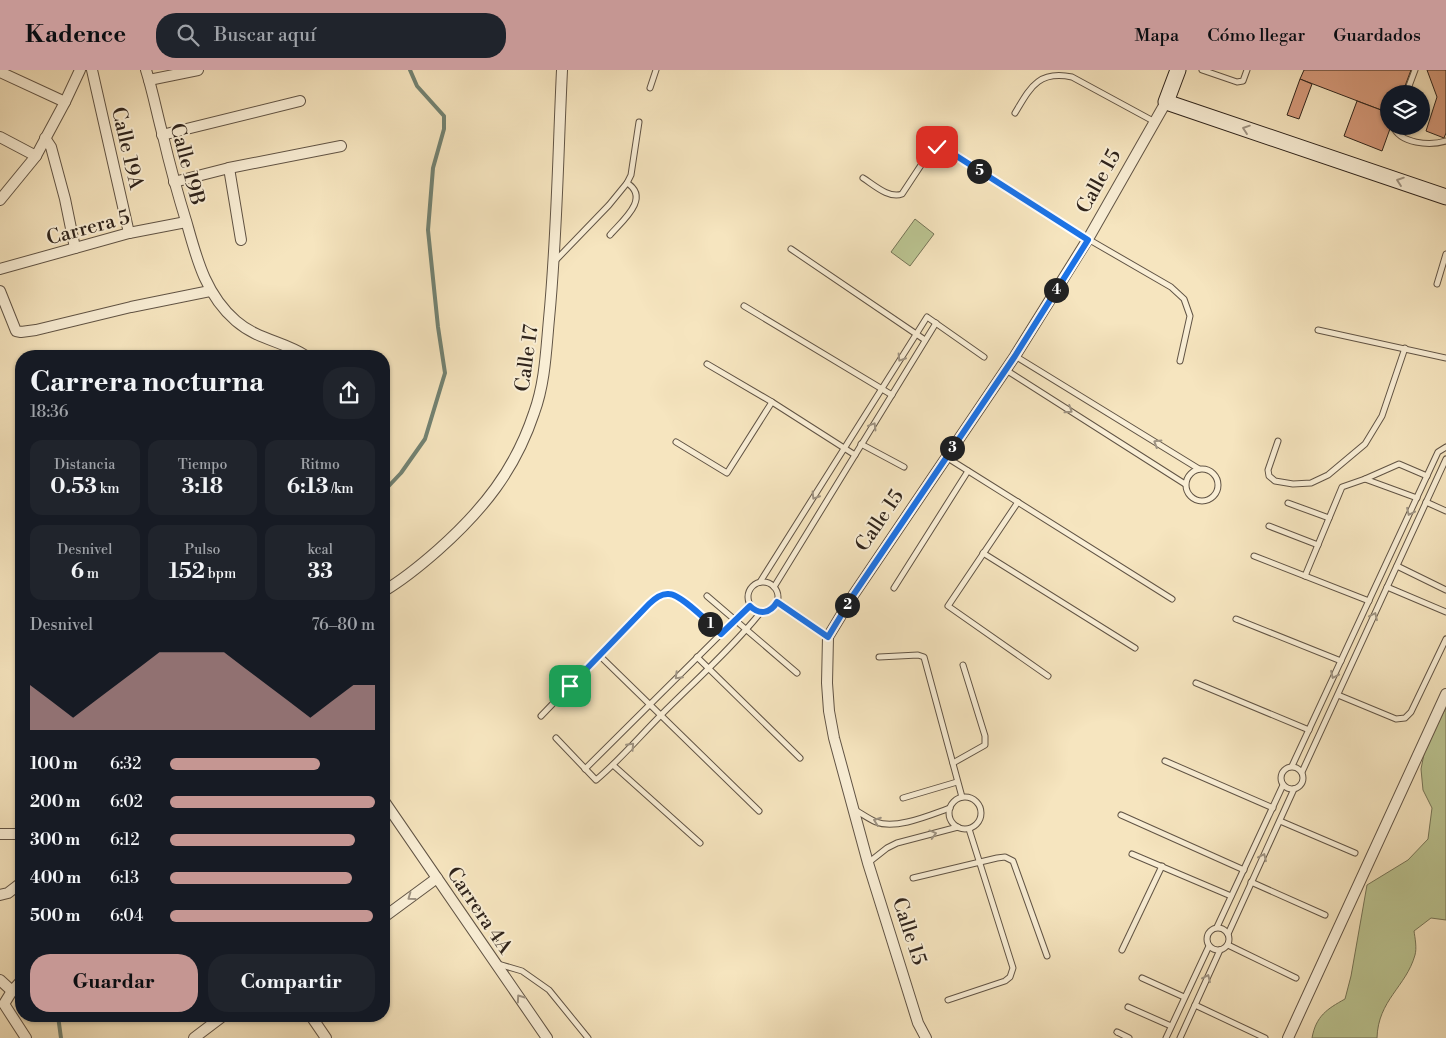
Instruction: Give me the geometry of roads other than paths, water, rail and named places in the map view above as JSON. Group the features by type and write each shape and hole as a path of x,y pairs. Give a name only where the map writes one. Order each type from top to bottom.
{"main road":[{"name":"Calle 15","path":"1166,102 1178,70"},
{"path":"1166,102 1446,197"}],"street":[{"path":"0,200 36,156 80,70"},
{"name":"Calle 19A","path":"92,70 129,233"},
{"path":"147,75 198,70"},
{"name":"Calle 17","path":"390,587 412,572 466,524 502,480 521,447 535,412 543,382 553,263 562,70"},
{"path":"0,72 65,102"},
{"name":"Calle 19B","path":"147,75 174,182 199,266 210,291 226,312 247,329 258,336 295,350"},
{"path":"162,135 300,101"},
{"name":"Calle 15","path":"926,1038 918,1023 868,864 834,738 829,711 827,683 828,637 854,594 1015,356 1088,240 1166,102"},
{"path":"0,137 36,156"},
{"path":"45,138 51,147 65,199 75,248"},
{"path":"174,182 229,168 342,146"},
{"path":"229,168 241,240"},
{"name":"Carrera 5","path":"0,269 129,233 186,222"},
{"path":"0,292 12,325 16,331 21,332 210,291"},
{"path":"1288,1038 1446,694"},
{"name":"Carrera 4A","path":"390,810 547,1038"},
{"path":"0,834 15,834"},
{"path":"390,913 437,878"},
{"path":"0,895 8,893 15,888"},
{"path":"0,980 12,991"},
{"path":"15,988 4,1004 15,1021"},
{"path":"16,1022 26,1038"},
{"path":"194,1038 214,1022"},
{"path":"315,1022 326,1038"}],"lane":[{"path":"650,88 656,70"},
{"path":"1202,70 1237,82 1243,81 1247,70"},
{"path":"1409,85 1415,70"},
{"path":"1015,114 1031,86 1050,75 1060,74 1072,77 1154,122"},
{"path":"553,263 627,183 631,175 639,122"},
{"path":"1399,135 1408,140 1435,144 1446,141"},
{"path":"863,178 890,194 896,196 902,194 931,150 937,147 944,148 1088,240 1171,287 1184,298 1190,316 1180,361"},
{"path":"610,235 636,203 636,191 634,187 627,183"},
{"path":"791,249 926,340"},
{"path":"1437,284 1446,254"},
{"path":"744,306 892,394"},
{"path":"760,582 927,317 984,357"},
{"path":"774,587 936,323"},
{"path":"1318,330 1446,358"},
{"path":"1278,441 1268,470 1269,476 1275,481 1294,484 1311,483 1328,475 1364,444 1382,416 1405,348"},
{"path":"1015,356 1199,469 1207,470 1214,474 1218,489 1214,496 1208,500 1200,501 1192,498 1187,492 1185,484 1187,477 1199,469"},
{"path":"707,364 772,402 855,455"},
{"path":"1005,370 1185,484"},
{"path":"676,442 727,473 772,402"},
{"path":"861,444 904,467"},
{"path":"1292,766 1438,452 1446,448"},
{"path":"946,457 1172,599"},
{"path":"1283,785 1217,927 1208,932 1206,939 1209,946 1214,950 1220,950 1228,945 1228,934 1294,789 1303,783 1302,772 1446,459"},
{"path":"1305,576 1342,487 1399,464 1427,476"},
{"path":"894,588 968,471"},
{"path":"1365,478 1417,498"},
{"path":"1018,502 948,606 1048,676"},
{"path":"1426,502 1446,511"},
{"path":"1288,504 1329,518"},
{"path":"1269,526 1318,545"},
{"path":"983,553 1135,648"},
{"path":"1254,556 1369,601"},
{"path":"1397,566 1446,590"},
{"path":"760,582 769,583 774,587 777,591 777,602 770,611 761,612 750,606 748,600 749,591 755,584 760,582"},
{"path":"1387,587 1446,612"},
{"path":"541,716 649,604 664,594 679,597 721,634"},
{"path":"707,596 797,673"},
{"path":"777,602 828,637"},
{"path":"585,770 750,606"},
{"path":"556,738 596,780 613,766 661,715 709,669 747,630 761,612"},
{"path":"1236,619 1341,661"},
{"path":"1338,695 1396,719 1405,718 1410,712 1446,639"},
{"path":"599,655 759,811"},
{"path":"879,657 918,655 924,657 962,797"},
{"path":"697,657 800,758"},
{"path":"952,762 985,744 985,736 963,665"},
{"path":"1196,683 1309,730"},
{"path":"1165,761 1273,808"},
{"path":"613,766 700,843"},
{"path":"1294,789 1288,789 1283,785 1281,778 1283,771 1292,766 1302,772"},
{"path":"903,798 957,782"},
{"path":"868,864 887,848 898,843 958,827 969,829 978,823 981,818 980,807 972,799 962,797 956,799 950,808 950,819 958,827"},
{"path":"853,808 878,823 890,825 903,823 950,808"},
{"path":"1121,815 1244,870"},
{"path":"1280,821 1355,853"},
{"path":"948,1000 1005,981 1010,976 1013,968 969,829"},
{"path":"1132,854 1232,896"},
{"path":"913,878 1005,857 1013,861 1047,956"},
{"path":"1122,950 1162,866"},
{"path":"1252,882 1325,916"},
{"path":"1217,927 1223,929 1228,934"},
{"path":"1228,945 1296,978"},
{"path":"1166,1038 1209,946"},
{"path":"1180,1038 1220,950"},
{"path":"496,964 522,971 549,990 588,1038"},
{"path":"1142,978 1184,998"},
{"path":"1195,1005 1262,1037"},
{"path":"1128,1006 1171,1026"},
{"path":"1117,1032 1129,1038"}],"waterway":[{"path":"390,485 401,473 425,439 445,373 438,327 428,230 433,168 444,129 444,116 417,86 410,70"},
{"path":"59,1022 61,1038"}]}
